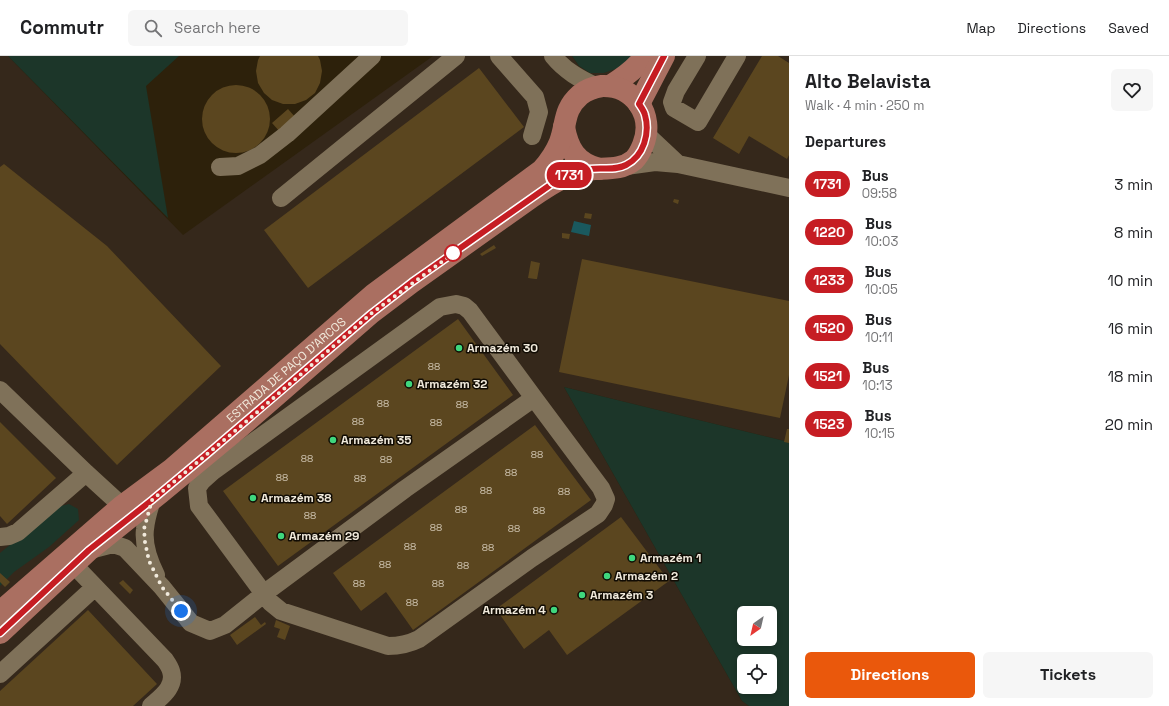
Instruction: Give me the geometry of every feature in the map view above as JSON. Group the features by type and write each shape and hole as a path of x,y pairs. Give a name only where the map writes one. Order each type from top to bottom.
{"main road":[{"name":"ESTRADA DE PAÇO D'ARCOS","path":"0,612 122,506 172,469 374,294 542,170 551,160 556,151 566,117 572,104 580,95 626,76 645,56"},
{"path":"639,104 664,56"},
{"path":"604,86 620,89 632,96 645,114 647,125 641,150 635,159 626,166"},
{"path":"564,127 568,144 574,154 585,164 599,169"},
{"name":"ESTRADA DE PAÇO D'ARCOS","path":"0,633 81,557 241,426 372,313 412,282 553,183 566,176 591,168 610,169 626,166"}],"street":[{"path":"220,167 238,166 260,155 287,134 372,56"},
{"path":"280,198 456,56"},
{"path":"500,56 535,97 539,112 532,136"},
{"path":"697,56 676,91 672,102 674,108 698,122 737,56"},
{"path":"555,59 573,75 604,86"},
{"path":"555,59 564,72 568,82 572,104"},
{"path":"646,134 678,164"},
{"path":"626,166 655,162 678,164 789,188"},
{"path":"456,304 464,306 470,311 601,488 606,499 598,514 532,558 420,639 410,644 388,646 281,611 270,602 264,594 199,506 197,499 197,488 212,472 440,307 456,304"},
{"path":"0,390 122,506"},
{"path":"151,706 167,692 172,679 171,671 165,660 95,587 81,557 113,544 125,548 162,587 191,623 210,630 225,625 264,594 405,490 534,398"},
{"path":"0,537 9,536 18,532 86,473"},
{"path":"152,500 144,529 145,542 149,561 162,587"},
{"path":"0,674 95,587"}],"shaded area":[{"path":"0,56 8,56 183,235 433,56 572,56 579,66 590,73 604,73 636,56 789,56 789,442 564,387 737,694 742,701 749,706 0,706"}],"green space":[{"path":"8,56 179,56 146,86 168,218"},
{"path":"572,56 636,56 621,67 604,73 590,73 579,66"},
{"path":"564,387 789,442 789,706 749,706 742,701 738,694 777,694 777,654 737,654 737,692"},
{"path":"69,504 78,509 79,520 49,547 14,572 0,586 0,553 57,507"}],"water":[{"path":"574,221 591,225 589,236 571,232"}],"building":[{"path":"260,56 318,56 322,71 320,83 315,93 306,100 295,104 283,104 272,100 264,93 258,83 256,71"},
{"path":"762,56 778,56 789,63 789,155 787,159 749,136 739,154 713,138"},
{"path":"479,68 524,127 308,288 264,230"},
{"path":"236,85 249,88 260,95 267,106 270,119 267,132 260,143 249,150 236,153 223,150 212,143 205,132 202,119 205,106 212,95 223,88"},
{"path":"288,109 296,118 280,132 272,123"},
{"path":"4,164 107,246 221,366 117,465 0,344 0,167"},
{"path":"674,199 679,200 678,204 673,202"},
{"path":"585,213 592,214 591,219 584,218"},
{"path":"562,233 570,234 569,239 562,238"},
{"path":"494,245 496,248 482,256 480,254"},
{"path":"582,259 789,301 789,375 780,418 559,372"},
{"path":"531,261 540,263 537,279 528,278"},
{"path":"458,319 513,395 278,566 223,491"},
{"path":"0,422 56,478 7,524 0,516"},
{"path":"535,425 591,500 413,630 386,592 361,611 333,573"},
{"path":"787,429 789,429 789,443 784,442"},
{"path":"621,517 669,581 567,655 549,630 524,649 496,609"},
{"path":"0,573 10,582 5,587 0,582"},
{"path":"123,580 133,590 130,594 119,583"},
{"path":"88,610 157,684 133,706 0,706 0,691"},
{"path":"255,617 261,625 265,622 266,624 237,645 230,635"},
{"path":"276,620 290,626 285,640 277,637 280,629 274,627"}],"bus line":[{"name":"1731","path":"0,633 89,550 152,500 241,426 372,313 412,282 533,196 562,178 591,168 610,169 626,166 635,159 645,142 647,125 645,114 639,104 664,56"}],"place":[{"name":"Armazém 30","path":"459,348"},
{"name":"Armazém 32","path":"409,384"},
{"name":"Armazém 35","path":"333,440"},
{"name":"Armazém 38","path":"253,498"},
{"name":"Armazém 29","path":"281,536"},
{"name":"Armazém 1","path":"632,558"},
{"name":"Armazém 2","path":"607,576"},
{"name":"Armazém 3","path":"582,595"},
{"name":"Armazém 4","path":"554,610"}],"route":[{"path":"181,611 162,587 149,561 144,529 152,500 241,426 372,313 412,282 458,250 453,253"}]}
